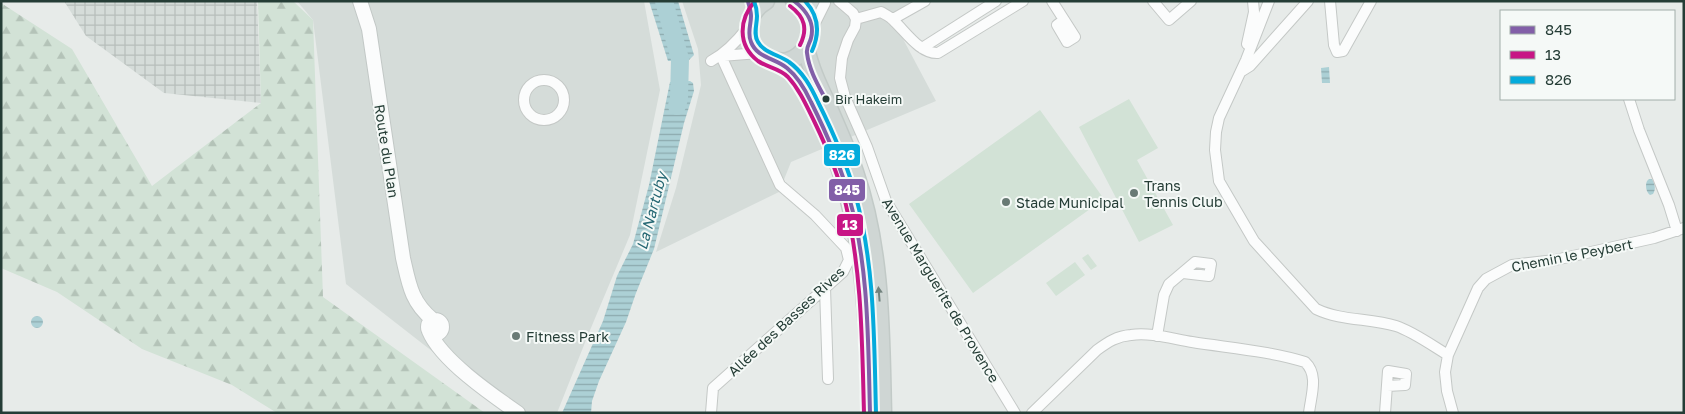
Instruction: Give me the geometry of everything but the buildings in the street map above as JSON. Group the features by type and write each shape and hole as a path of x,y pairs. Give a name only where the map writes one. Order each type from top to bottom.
{"main road":[{"path":"766,1 749,15 749,36 752,46 759,53 779,62 788,69 807,92 832,147 850,199 858,235 867,311 870,413"},
{"path":"779,62 799,56 806,48 812,36 809,16 798,3"},
{"path":"806,48 811,69 844,142 855,172 871,232 880,300 883,413"}],"street":[{"name":"Route du Plan","path":"360,1 370,35 403,258 410,286 416,301 433,328 437,347 490,393 518,413"},
{"path":"839,1 853,13 856,19 881,12 893,19 922,48 932,54 938,53 1024,1"},
{"path":"893,19 925,1"},
{"path":"922,48 996,1"},
{"path":"1052,1 1064,20"},
{"path":"1153,1 1169,20 1191,1"},
{"path":"1246,60 1254,1"},
{"path":"1269,1 1246,60 1219,118 1215,150 1219,181 1254,241 1316,309 1324,313 1351,319 1398,326 1448,355"},
{"path":"1239,74 1250,66 1308,1"},
{"path":"1330,1 1334,45 1337,52 1343,51 1347,46 1371,1"},
{"path":"798,3 810,6 826,2"},
{"path":"812,29 826,2"},
{"path":"716,59 741,37 749,15"},
{"name":"Avenue Marguerite de Provence","path":"856,19 855,27 842,58 840,78 845,97 867,146 886,201 1015,413"},
{"path":"716,59 759,53"},
{"name":"Allée des Basses Rives","path":"711,413 713,388 843,272 849,260 846,248 815,215 780,185 716,59"},
{"path":"547,79 555,82 561,88 564,95 564,104 560,113 555,117 541,120 529,113 525,107 524,96 527,88 532,83 547,79"},
{"path":"1629,100 1639,130 1680,230"},
{"name":"Chemin le Peybert","path":"1453,413 1447,391 1445,372 1448,355 1478,288 1486,279 1512,265 1555,260 1647,240 1680,230"},
{"path":"1157,336 1164,295 1170,284 1183,273"},
{"path":"825,288 828,379"},
{"path":"1032,413 1097,350 1109,341 1134,334 1292,358 1305,362 1311,368 1314,377 1309,413"},
{"path":"1385,413 1387,386"}],"shaded area":[{"path":"64,1 257,1 261,103 164,93 86,36"},
{"path":"297,1 644,1 660,90 630,235 557,413 525,413 446,362 346,284 313,20"},
{"path":"682,1 928,1 894,22 936,101 791,162 779,192 656,252 676,188 701,85 698,49"}],"green space":[{"path":"258,1 293,1 313,20 323,297 485,413 277,413 232,385 142,349 57,292 1,268 1,3 72,49 152,186 261,103"},
{"name":"Trans Tennis Club","path":"1129,99 1158,148 1137,160 1173,225 1139,242 1079,127"},
{"name":"Stade Municipal","path":"1040,110 1104,199 973,293 909,204"},
{"path":"1088,254 1097,266 1091,270 1082,258"},
{"path":"1075,262 1085,275 1056,296 1046,283"}],"water":[{"path":"649,1 678,1 694,55 689,60 668,61"},
{"path":"1329,67 1330,83 1322,83 1321,68"},
{"path":"690,81 693,83 694,91 684,123 654,249 626,322 599,381 592,401 591,413 562,413 603,321 617,276 633,244 649,185 670,82"},
{"path":"1649,179 1652,179 1655,186 1653,194 1650,195 1646,186"},
{"path":"35,316 39,316 43,322 39,328 35,328 31,324 31,320"}],"waterway":[{"name":"La Nartuby","path":"664,1 680,59 677,106"}],"transit line":[{"name":"845","path":"748,1 751,16 749,35 751,42 762,55 787,68 801,84 827,137 845,185 856,223 864,277 868,331 870,413"},
{"name":"826","path":"754,1 757,12 755,33 758,42 764,49 789,62 806,80 844,160 856,197 867,250 870,277 874,331 876,413"},
{"name":"13","path":"755,1 743,24 746,47 758,61 785,74 796,87 828,152 845,201 851,227 858,280 862,333 864,413"},
{"name":"845","path":"794,1 802,8 811,22 812,32 807,49 808,59 814,77 826,100"},
{"name":"826","path":"805,1 810,7 817,25 815,44 812,51"},
{"name":"13","path":"790,6 799,14 804,24 804,34 800,45"}],"place":[{"name":"Bir Hakeim","path":"826,99"},
{"name":"Trans Tennis Club","path":"1134,193"},
{"name":"Stade Municipal","path":"1006,202"},
{"name":"Fitness Park","path":"516,336"}]}
